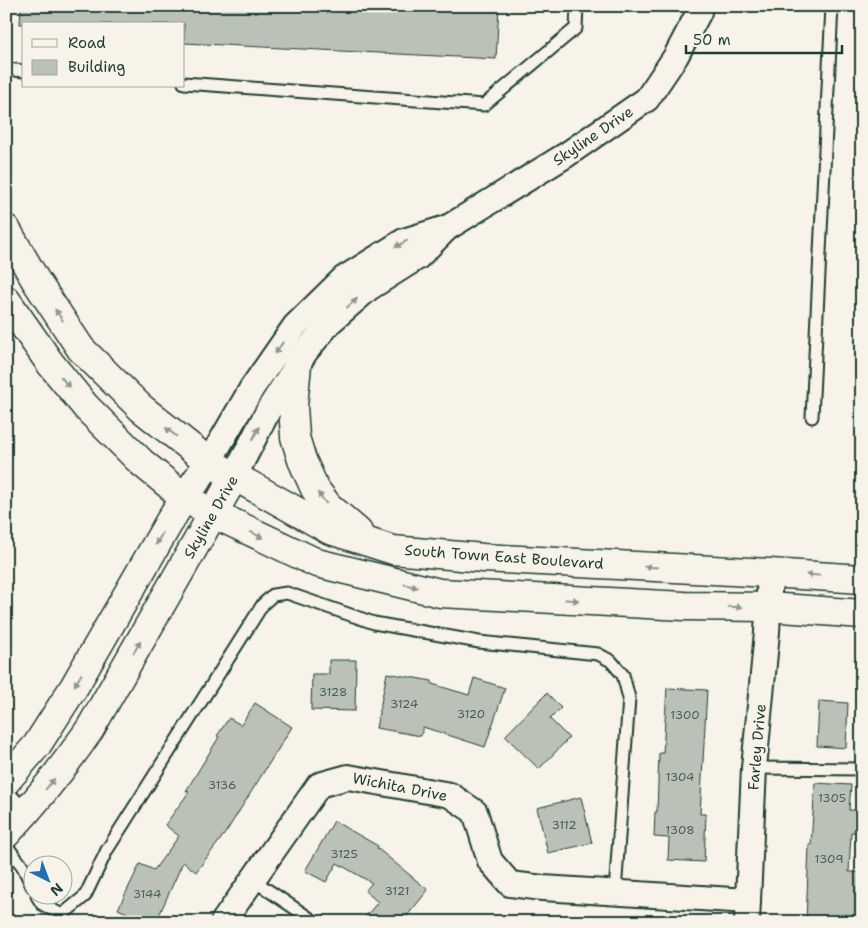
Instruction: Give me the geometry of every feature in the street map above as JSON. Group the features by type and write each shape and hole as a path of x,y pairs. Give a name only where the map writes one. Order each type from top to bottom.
{"main road":[{"name":"South Town East Boulevard","path":"6,229 36,281 81,348 141,408 209,462 330,530 393,550 483,558 862,578"},
{"path":"6,300 50,363 86,407 141,462 185,498 214,514 317,563 440,593 684,606 769,607 862,614"},
{"path":"297,365 293,406 296,437 302,460 315,489 328,506 371,543"},
{"name":"Skyline Drive","path":"6,781 36,745 74,687 175,512 209,462"},
{"name":"Skyline Drive","path":"6,834 64,767 90,729 234,477"}],"street":[{"name":"Skyline Drive","path":"234,477 269,409 306,352 330,322 370,288 418,256 447,228 566,155 647,99 676,56 700,12 700,6"},
{"name":"Skyline Drive","path":"209,462 252,388 295,326 343,279 404,241 447,228"},
{"name":"Farley Drive","path":"747,911 754,768 769,607 770,573"},
{"name":"Wichita Drive","path":"223,922 319,785 348,776 450,795 475,812 490,861 510,884 615,892 747,911"}],"lane":[{"path":"185,83 484,105 576,28 577,6"},
{"path":"812,417 832,6"},
{"path":"6,70 22,71"},
{"path":"45,906 61,918 85,896 108,850 263,604 273,595 287,593 374,623 479,642 598,654 611,661 623,674 629,698 615,892"},
{"path":"754,768 862,769"},
{"path":"6,790 27,812"},
{"path":"6,845 22,866"},
{"path":"253,880 315,922"}],"building":[{"path":"21,6 499,6 496,59 185,43 185,22 22,22 20,24"},
{"path":"329,660 356,660 355,711 311,710 312,674 329,674"},
{"path":"387,673 432,681 432,684 469,695 474,678 505,688 485,747 423,727 421,736 376,728"},
{"path":"667,688 707,690 700,814 706,814 704,862 668,860 669,838 654,837 655,812 657,812 659,753 663,753"},
{"path":"547,693 561,708 550,719 569,738 539,769 505,736"},
{"path":"819,701 848,703 846,748 817,746"},
{"path":"255,703 292,727 226,832 196,872 183,862 156,922 146,922 118,909 140,864 154,870 179,836 165,825 189,792 186,791 219,737 217,736 229,718 241,725"},
{"path":"815,783 851,785 849,810 862,810 862,833 851,832 849,872 859,872 857,905 862,905 861,922 806,922 809,845 811,845"},
{"path":"581,797 592,843 548,853 537,808"},
{"path":"334,821 378,846 377,848 428,890 402,922 361,922 378,902 365,891 372,883 337,863 326,882 305,871"}]}
